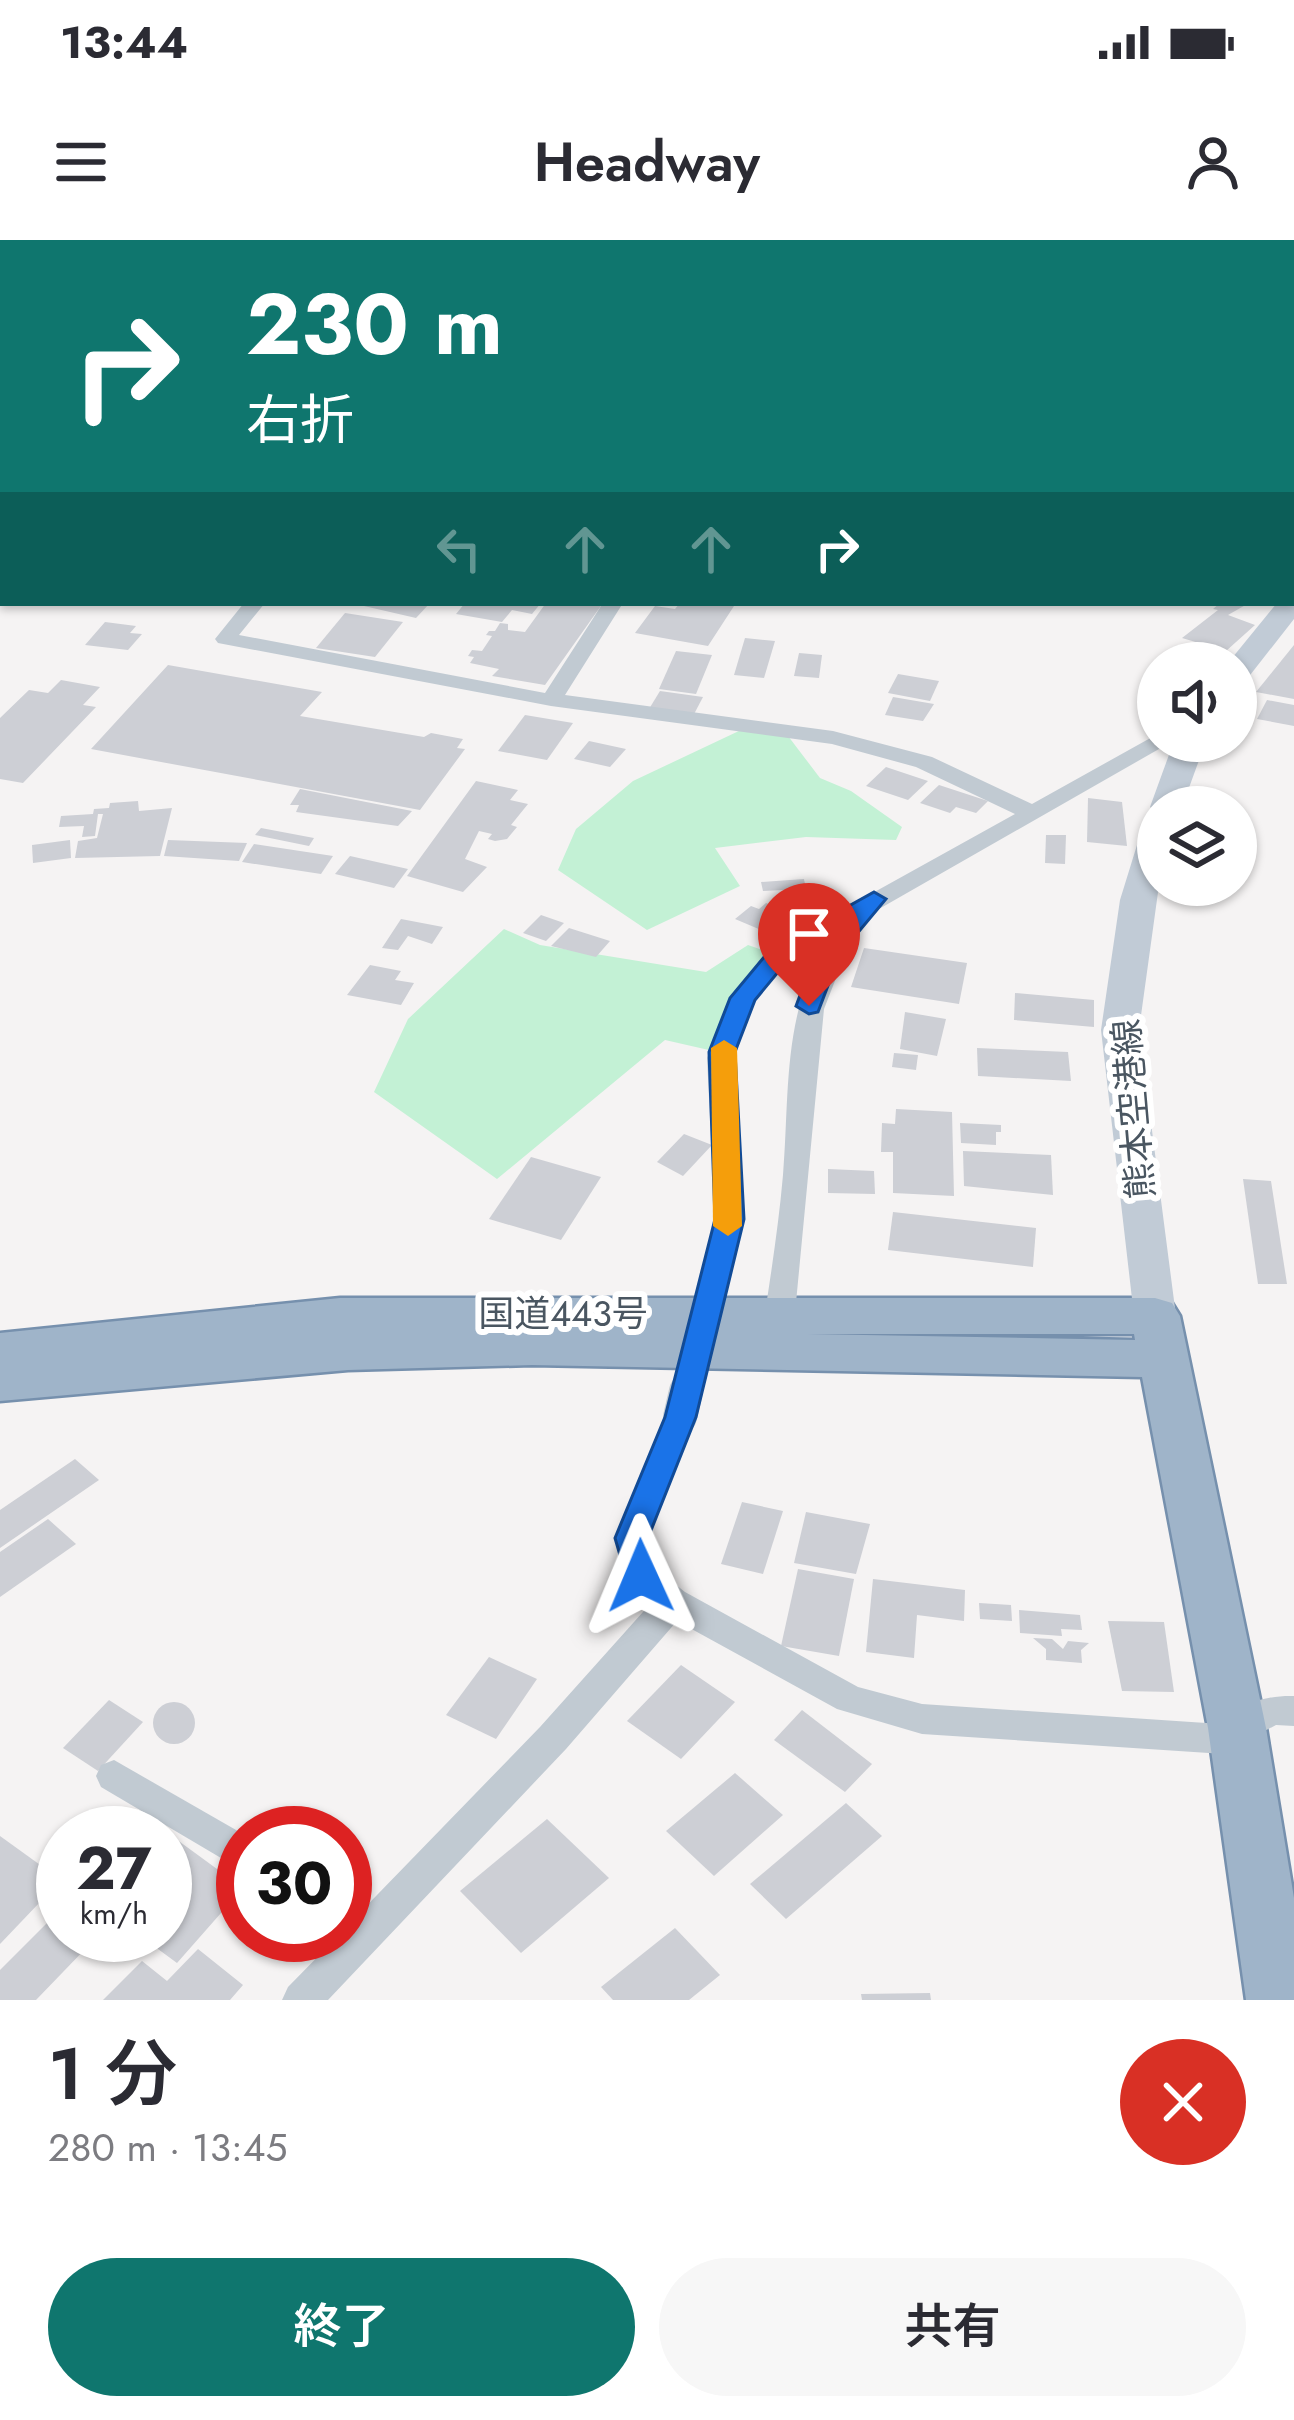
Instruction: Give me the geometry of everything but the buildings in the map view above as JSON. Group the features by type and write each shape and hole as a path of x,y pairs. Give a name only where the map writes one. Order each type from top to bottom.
{"highway":[{"name":"国道443号","path":"0,1351 340,1316 780,1313 1158,1338"},
{"name":"国道443号","path":"0,1382 348,1352 1158,1338"},
{"path":"1158,1338 1238,1734 1278,2000"}],"main road":[{"path":"1257,647 1290,606"},
{"name":"熊本空港線","path":"1137,900 1120,1030 1158,1338"}],"street":[{"path":"252,606 225,639 550,700 833,738 925,762 1030,812"},
{"path":"550,700 611,606"},
{"path":"1137,756 779,955 743,998 721,1058 729,1219 680,1417 632,1538 641,1576 673,1602 849,1699 922,1719 1238,1734 1272,1710 1294,1711"},
{"path":"780,1313 797,1178 809,1006 828,952 874,899"},
{"path":"372,1909 553,1738 673,1602"},
{"path":"114,1775 216,1837"},
{"path":"302,2000 329,1962"}],"green space":[{"path":"741,730 785,732 820,778 851,791 902,827 896,840 806,837 715,848 740,886 647,930 558,870 576,829 633,781"},
{"path":"504,929 540,945 706,972 748,945 771,953 722,1053 665,1040 497,1179 374,1092 408,1019"}],"slow traffic":[{"path":"724,1048 728,1226"}],"route":[{"path":"641,1576 632,1538 680,1417 729,1219 722,1052 743,998 779,955 874,899 828,952 809,1006"}]}
